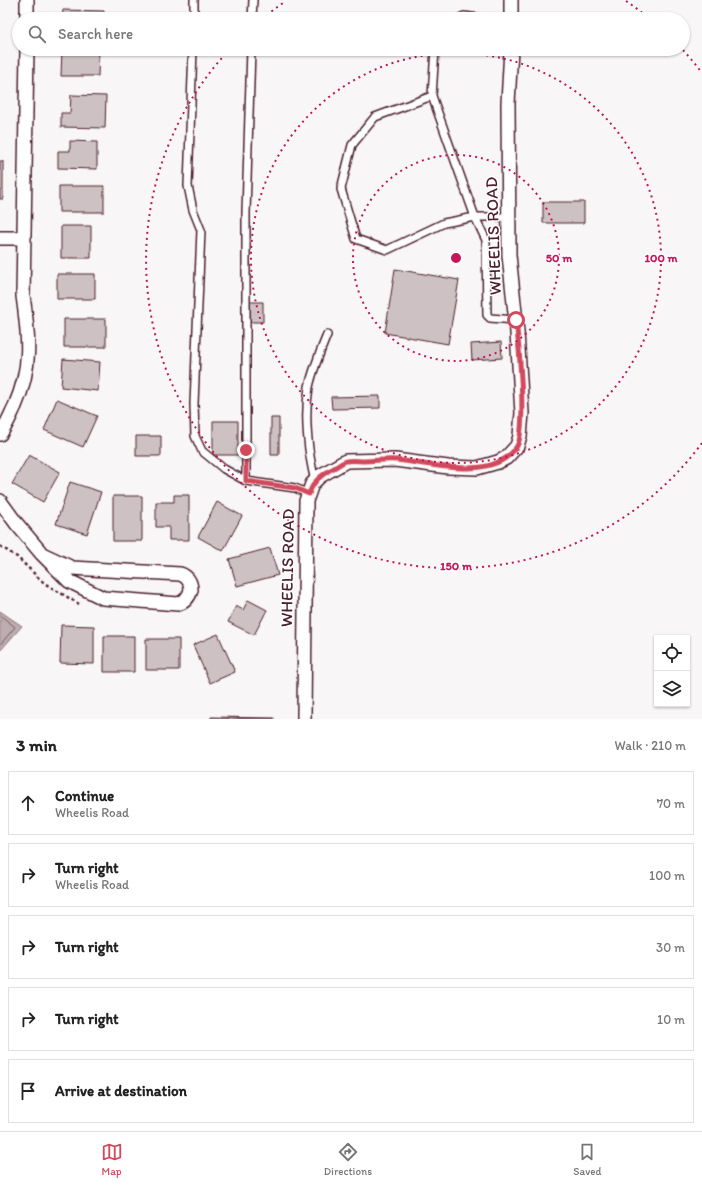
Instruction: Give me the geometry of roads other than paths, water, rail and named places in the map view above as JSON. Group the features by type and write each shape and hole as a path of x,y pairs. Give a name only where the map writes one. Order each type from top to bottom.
{"street":[{"path":"27,0 27,12"},
{"path":"511,0 511,12"},
{"path":"0,434 6,425 23,388 28,359 28,330 23,296 27,56"},
{"name":"WHEELIS ROAD","path":"304,719 306,501 312,484 320,476 346,461 395,460 448,467 477,468 506,458 517,446 520,436 522,413 516,320 509,255 508,103 511,56"},
{"path":"0,238 24,238"},
{"path":"0,501 42,554 69,581 103,598 178,604 188,597 191,590 188,580 180,574 72,568 42,554"}],"lane":[{"path":"194,0 194,12"},
{"path":"252,0 252,12"},
{"path":"193,56 188,186 193,210 201,230 194,404 196,436 202,450 224,470 246,481 295,488 309,494"},
{"path":"246,481 246,212 251,56"},
{"path":"435,56 432,96 475,217 486,240 487,315 490,318 516,320"},
{"path":"432,96 375,117 352,145 341,189 356,239 386,250 444,223 475,217 509,217"},
{"path":"315,481 310,462 307,410 309,387 315,365 327,335"}],"water":[{"path":"0,611 22,626 0,651"}]}
